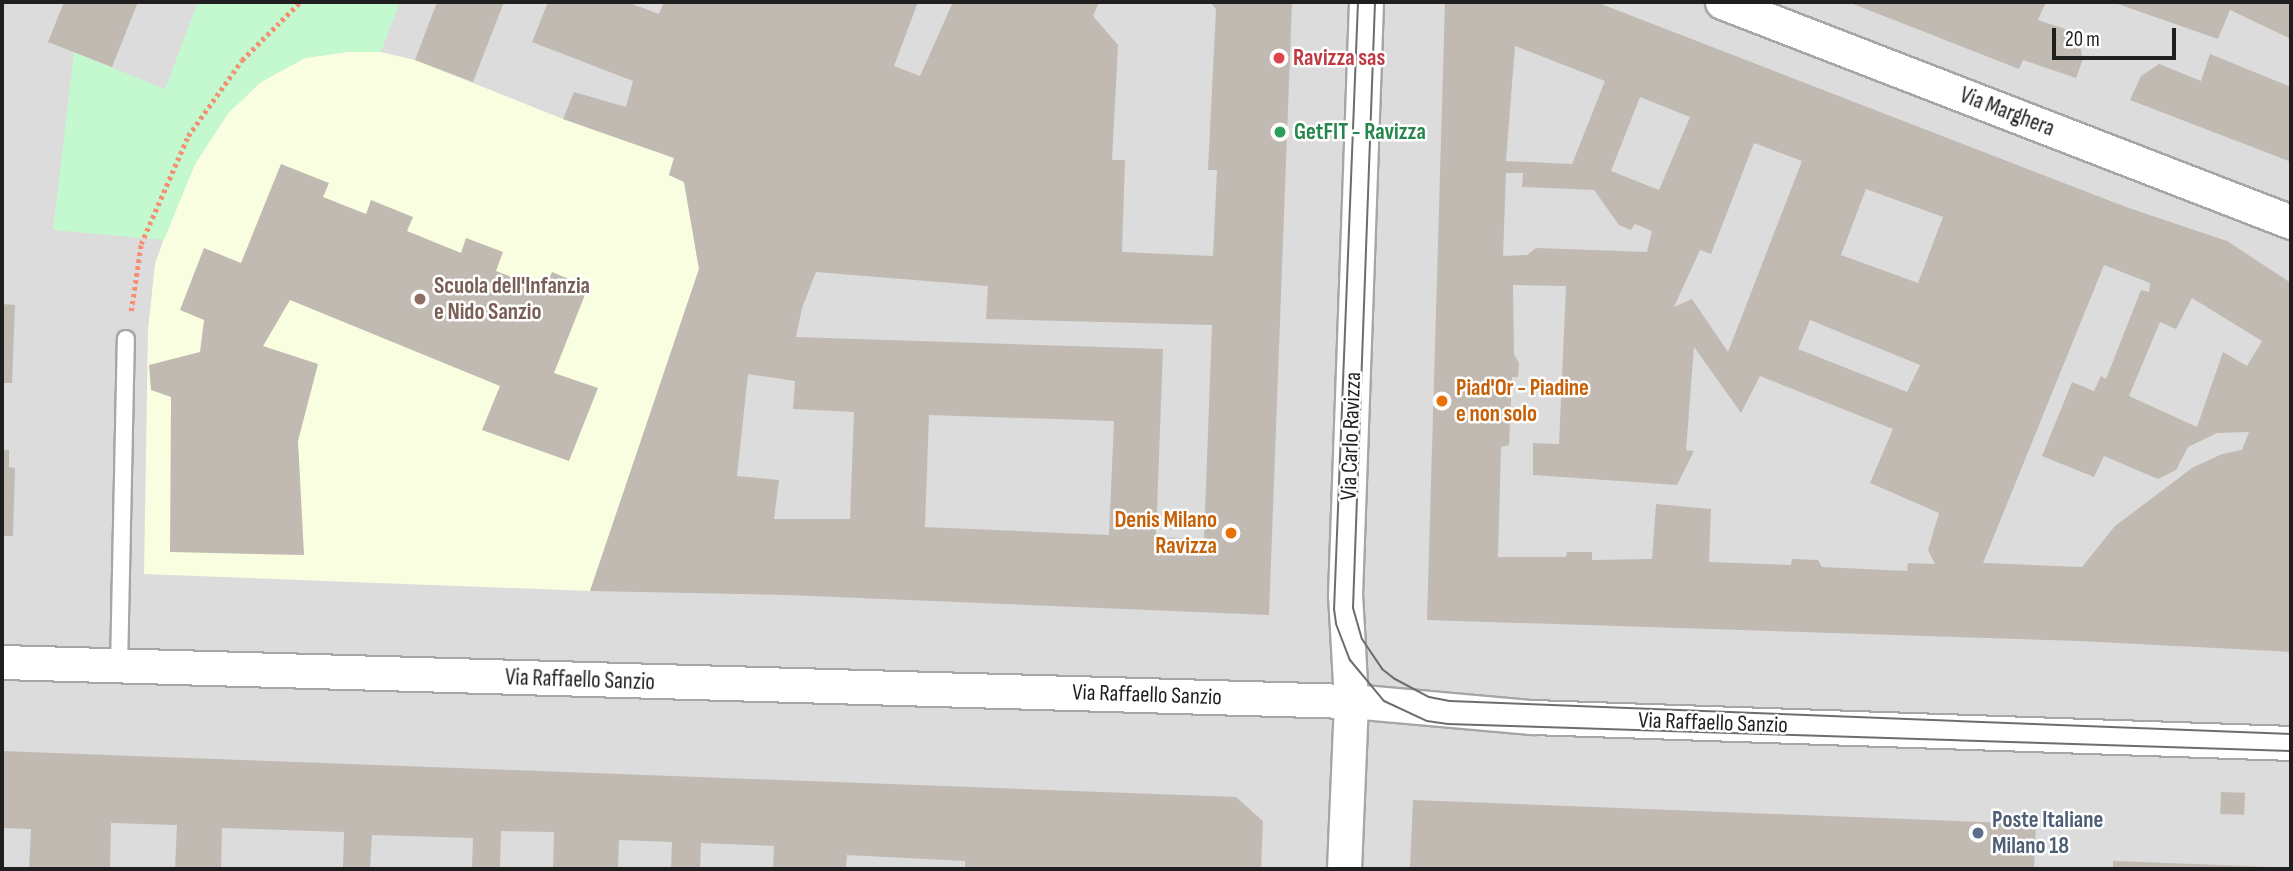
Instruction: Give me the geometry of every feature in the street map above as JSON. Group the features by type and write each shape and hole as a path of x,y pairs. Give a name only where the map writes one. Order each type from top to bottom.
{"street":[{"path":"1354,2 1367,43"},
{"name":"Via Carlo Ravizza","path":"1344,869 1351,701 1345,595 1367,43 1366,2"},
{"path":"1367,43 1383,2"},
{"name":"Via Marghera","path":"1722,2 2291,222"},
{"name":"Via Raffaello Sanzio","path":"2,662 1351,701 1532,717 2291,743"}],"lane":[{"path":"120,667 126,339"}],"path":[{"path":"126,339 141,244 188,136 242,60 300,2"}],"shaded area":[{"path":"2,2 1712,2 2291,225 2291,869 2,869"},
{"path":"1725,2 2291,2 2291,220"},
{"name":"Scuola dell'Infanzia e Nido Sanzio","path":"346,52 381,52 415,60 563,119 674,158 669,175 684,182 699,269 590,591 144,574 148,330 155,264 173,212 195,164 228,113 261,82 305,58"}],"green space":[{"path":"198,2 400,2 381,52 346,52 305,58 261,82 228,113 195,164 164,240 53,230 74,52 165,89"}],"building":[{"path":"64,2 138,2 112,67 48,42"},
{"path":"437,2 504,2 473,82 415,60"},
{"path":"548,2 627,2 659,14 664,2 918,2 894,66 920,76 953,2 1099,2 1093,16 1118,45 1112,160 1125,160 1122,252 1213,256 1217,170 1208,170 1216,9 1210,2 1292,2 1269,615 786,595 590,591 699,269 684,182 669,175 674,158 563,119 574,92 626,107 633,81 532,42","holes":["816,272 988,286 986,319 1212,325 1204,539 1156,537 1163,349 796,337 802,308","748,374 795,381 793,409 854,412 850,519 774,519 779,480 737,476","929,415 1114,421 1109,535 925,527"]},
{"path":"1445,2 1596,2 2126,207 2227,241 2291,283 2291,652 2079,641 1427,620","holes":["1515,46 1605,81 1572,164 1506,161","1640,97 1690,117 1659,190 1611,171","1754,143 1802,161 1728,352 1692,299 1674,307 1700,250 1711,254","1506,173 1523,173 1522,187 1594,190 1619,225 1631,230 1635,224 1652,231 1647,252 1536,248 1527,255 1503,256","1866,189 1943,217 1918,283 1841,255","2104,265 2150,283 2149,292 2141,290 2106,379 2101,376 2094,391 2072,382 2042,456 2094,477 2104,456 2158,479 2176,470 2188,447 2217,433 2249,432 2242,450 2222,454 2192,468 2115,526 2082,567 1983,563","1513,285 1566,286 1559,444 1533,443 1533,475 1677,485 1694,451 1686,450 1694,347 1741,413 1760,376 1893,429 1870,483 1939,513 1928,550 1935,564 1908,563 1907,571 1822,567 1818,560 1792,559 1791,565 1709,562 1711,509 1656,504 1652,559 1592,560 1592,552 1567,552 1566,557 1498,557 1501,447 1509,445 1512,377 1518,377 1519,363 1514,354","2192,298 2262,341 2247,366 2223,352 2197,427 2129,396 2160,322 2176,329","1810,320 1920,365 1907,392 1798,349"]},
{"path":"1848,2 2046,2 2038,20 2077,33 2083,59 2076,78 2023,60 2019,69"},
{"path":"2112,2 2291,2 2291,39 2230,10 2218,39"},
{"path":"2210,54 2291,87 2291,162 2130,100 2141,76 2159,64 2201,81"},
{"path":"281,164 329,183 323,197 366,214 371,200 413,217 407,231 461,253 466,238 503,252 496,271 544,290 552,272 588,287 554,373 598,388 569,461 482,430 500,386 290,300 263,346 318,364 298,441 304,555 170,552 171,397 151,390 149,365 200,352 204,320 180,310 204,248 241,263"},
{"path":"2,304 15,305 12,383 2,383"},
{"path":"2,450 9,450 9,467 15,468 13,536 2,536"},
{"path":"2,751 1236,797 1263,821 1261,869 965,869 965,861 847,855 846,869 773,869 774,846 701,843 700,869 671,869 672,842 619,840 618,869 553,869 554,832 501,831 500,869 472,869 473,838 372,835 370,869 343,869 344,832 222,828 221,869 175,869 177,825 111,823 110,869 29,869 31,829 2,828"},
{"path":"2221,792 2245,793 2244,815 2220,814"},
{"path":"1413,800 2036,824 2034,869 1410,869"},
{"path":"2113,861 2273,867 2273,869 2113,869"}],"tram line":[{"path":"1358,2 1334,609 1336,624 1350,660 1384,701 1427,721 1448,724 2291,751"},
{"path":"1375,2 1353,608 1362,639 1382,669 1429,697 1450,701 2291,734"}],"place":[{"name":"Ravizza sas","path":"1279,58"},
{"name":"GetFIT - Ravizza","path":"1280,132"},
{"name":"Scuola dell'Infanzia e Nido Sanzio","path":"420,299"},
{"name":"Piad'Or - Piadine e non solo","path":"1442,401"},
{"name":"Denis Milano Ravizza","path":"1231,533"},
{"name":"Poste Italiane Milano 18","path":"1978,833"}]}
